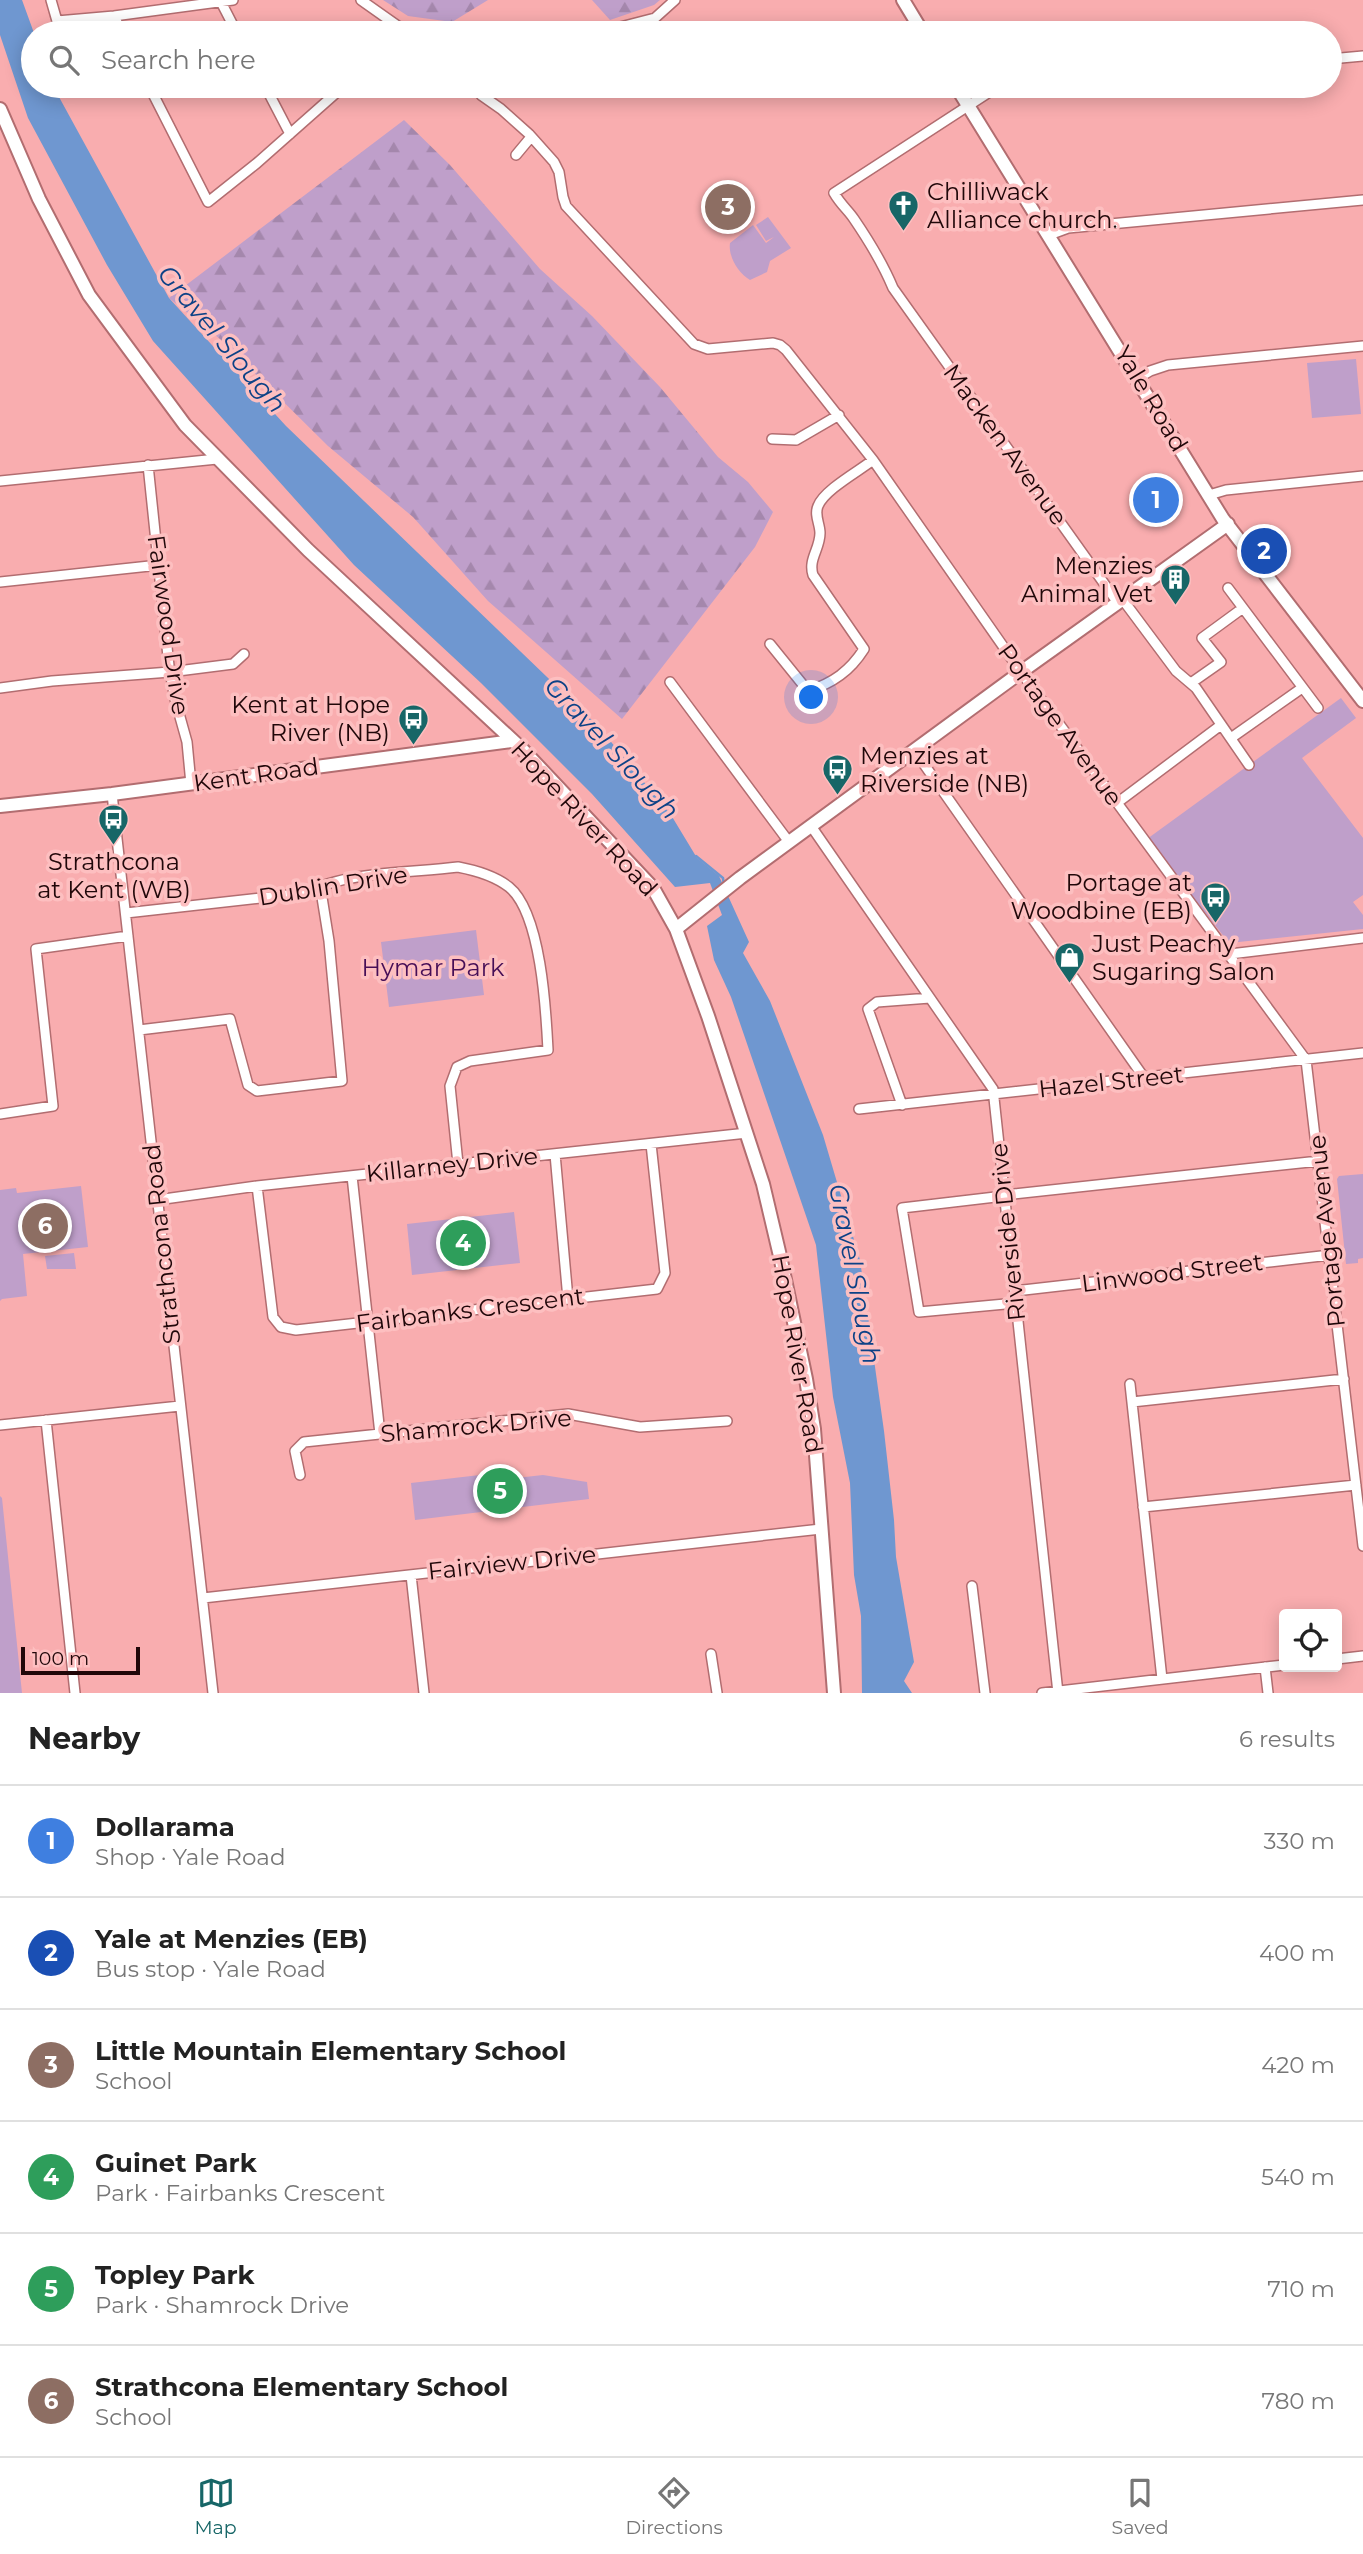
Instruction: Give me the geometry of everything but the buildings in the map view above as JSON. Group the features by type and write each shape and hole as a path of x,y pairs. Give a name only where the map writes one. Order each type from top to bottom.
{"street":[{"path":"51,0 57,21 233,0"},
{"path":"361,0 387,21"},
{"path":"643,21 655,18 675,0"},
{"path":"903,0 916,21"},
{"path":"221,2 231,21"},
{"path":"114,16 116,21"},
{"path":"1342,58 1363,56"},
{"path":"155,98 208,202 330,98"},
{"path":"271,98 290,134"},
{"name":"Portage Avenue","path":"485,98 531,137 557,167 566,206 694,344 708,349 768,343 780,345 873,460 1021,672 1306,1060 1363,1546"},
{"name":"Yale Road","path":"963,98 1228,524 1361,694"},
{"path":"968,106 980,98"},
{"name":"Macken Avenue","path":"968,106 834,193 843,209 852,216 885,269 892,288 1121,601 1176,671 1191,683 1249,765"},
{"name":"Hope River Road","path":"0,109 39,199 89,295 185,425 309,550 512,741 653,888 676,929 747,1133 780,1256 806,1379 814,1429 834,1693"},
{"path":"516,155 531,137"},
{"path":"1049,235 1068,228 1363,200"},
{"path":"1138,378 1168,365 1363,346"},
{"path":"772,439 796,440 839,415"},
{"path":"0,481 216,459"},
{"path":"770,644 808,691 826,685 840,676 854,664 863,649 811,568 820,533 817,506 831,491 873,460"},
{"name":"Fairwood Drive","path":"148,465 170,672 187,742 191,784"},
{"path":"1209,495 1226,490 1363,476"},
{"path":"676,929 740,878 914,750 1228,524"},
{"path":"0,582 159,565"},
{"path":"1228,588 1318,708"},
{"path":"1191,683 1221,662 1202,638 1243,608"},
{"path":"0,688 233,664 244,654"},
{"path":"670,682 789,842"},
{"path":"1231,738 1302,688"},
{"path":"1117,803 1221,725"},
{"name":"Kent Road","path":"0,806 191,784 512,741"},
{"path":"914,750 1145,1079"},
{"name":"Strathcona Road","path":"112,794 213,1693"},
{"name":"Riverside Drive","path":"811,826 993,1089 1058,1692"},
{"name":"Dublin Drive","path":"125,913 306,893 340,879 458,867 474,870 510,888 528,917 540,960 548,1050 470,1061 457,1067 450,1086 458,1164"},
{"path":"138,1030 230,1019 248,1085 257,1091 342,1081 329,941 320,885"},
{"path":"0,1114 53,1106 36,949 128,936"},
{"path":"1230,954 1363,938"},
{"path":"902,1105 868,1009 877,1002 930,998"},
{"name":"Hazel Street","path":"859,1109 1363,1053"},
{"name":"Killarney Drive","path":"158,1200 257,1186 747,1133"},
{"name":"Fairbanks Crescent","path":"257,1186 273,1317 281,1327 296,1330 656,1289 666,1273 651,1144"},
{"path":"555,1154 569,1299"},
{"path":"1016,1303 919,1312 902,1208 1319,1161"},
{"path":"352,1176 380,1434"},
{"name":"Linwood Street","path":"1015,1291 1330,1255"},
{"path":"1132,1402 1344,1379"},
{"path":"1130,1384 1162,1679"},
{"path":"0,1425 180,1406"},
{"name":"Shamrock Drive","path":"300,1475 295,1451 304,1442 568,1414 640,1427 727,1421"},
{"path":"46,1420 75,1693"},
{"path":"1143,1507 1356,1485"},
{"name":"Fairview Drive","path":"203,1598 821,1529"},
{"path":"411,1575 424,1693"},
{"path":"972,1586 985,1693"},
{"path":"711,1654 717,1693"},
{"path":"1342,1658 1363,1656"},
{"path":"1042,1693 1279,1666"},
{"path":"1265,1667 1268,1693"}],"green space":[{"path":"383,0 488,0 454,21 408,16"},
{"path":"592,0 660,0 654,5 610,20"},
{"path":"404,120 450,165 540,269 592,316 660,387 718,457 748,482 773,512 755,547 622,719 488,601 413,517 328,446 220,339 169,298"},
{"path":"768,217 791,248 770,261 767,272 750,280 735,264 730,243 753,225 766,243 774,237 766,241 756,225"},
{"path":"1356,359 1361,414 1312,418 1307,363"},
{"path":"1341,698 1356,718 1302,758 1363,838 1363,895 1353,902 1363,915 1363,929 1229,943 1147,839"},
{"name":"Hymar Park","path":"476,930 484,995 389,1007 381,942"},
{"path":"1363,1174 1363,1258 1358,1259 1358,1263 1346,1264 1337,1179 1339,1176"},
{"path":"81,1186 88,1247 23,1254 27,1296 0,1301 0,1190 16,1188 17,1193"},
{"path":"514,1212 520,1263 412,1275 407,1224"},
{"path":"74,1253 76,1269 47,1269 45,1256"},
{"path":"515,1471 516,1478 543,1475 587,1482 589,1499 415,1520 411,1483"},
{"path":"0,1496 2,1498 22,1693 0,1693"}],"water":[{"path":"0,0 22,0 30,21 21,21 21,97 0,35"},
{"path":"21,98 60,98 169,298 286,426 598,726 671,815 697,858 719,876 749,942 743,953 770,1001 823,1135 860,1260 884,1431 896,1557 914,1662 904,1681 912,1693 862,1693 861,1616 854,1575 850,1483 833,1397 816,1245 731,997 714,960 707,926 722,915 710,883 675,887 592,794 481,683 354,565 153,341 107,265 28,118"}],"waterway":[{"name":"Gravel Slough","path":"696,856 723,878 724,886"}],"place":[{"name":"Little Mountain Elementary School","path":"728,207"},
{"name":"Chilliwack Alliance church.","path":"904,233"},
{"name":"Dollarama","path":"1156,500"},
{"name":"Yale at Menzies (EB)","path":"1264,551"},
{"name":"Menzies Animal Vet","path":"1176,607"},
{"name":"Kent at Hope River (NB)","path":"413,746"},
{"name":"Menzies at Riverside (NB)","path":"837,797"},
{"name":"Strathcona at Kent (WB)","path":"114,847"},
{"name":"Portage at Woodbine (EB)","path":"1215,924"},
{"name":"Just Peachy Sugaring Salon","path":"1069,985"},
{"name":"Strathcona Elementary School","path":"45,1226"},
{"name":"Guinet Park","path":"463,1243"},
{"name":"Topley Park","path":"500,1491"}]}
